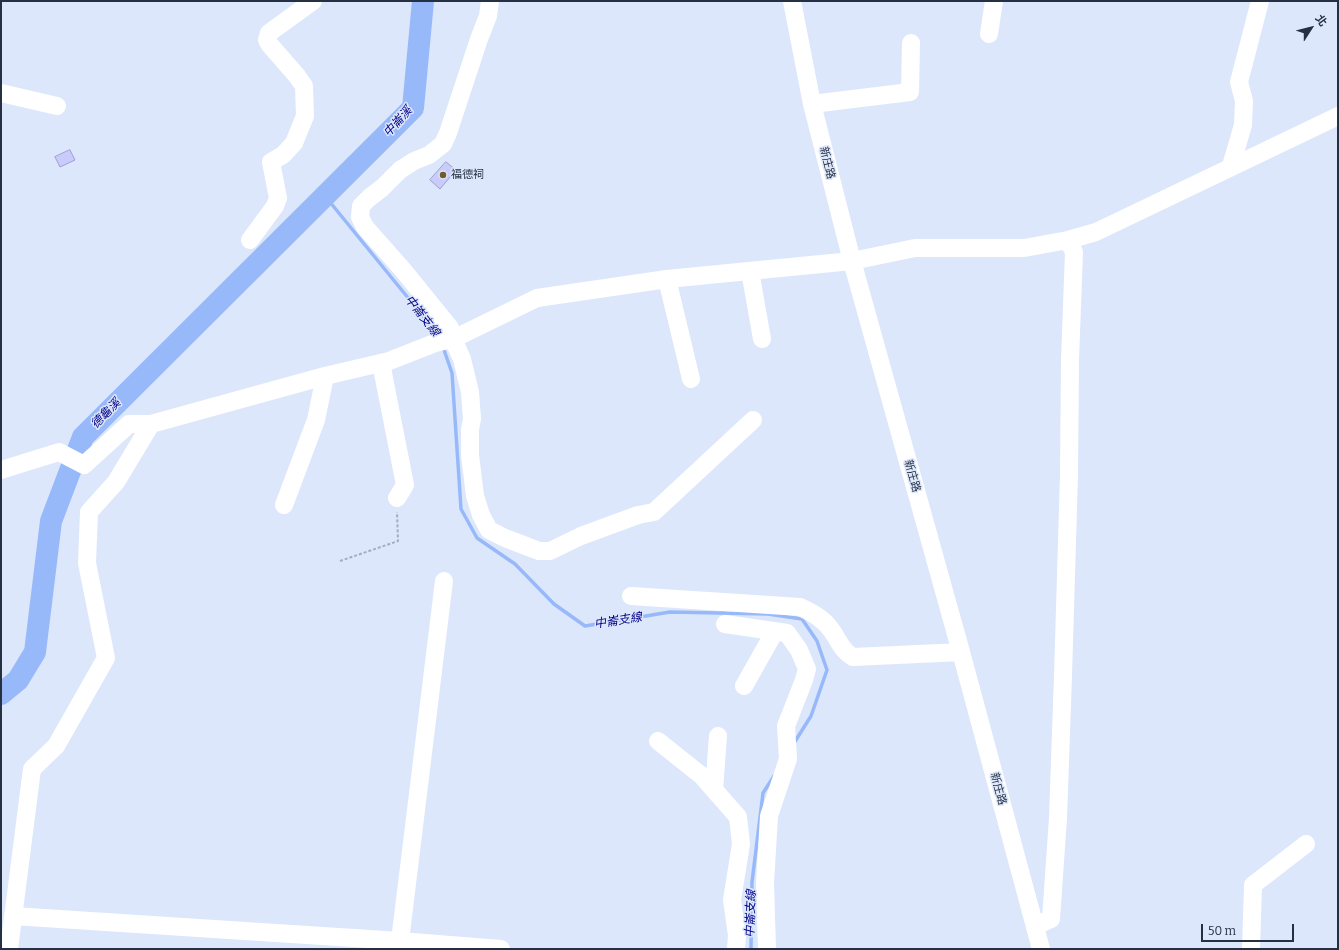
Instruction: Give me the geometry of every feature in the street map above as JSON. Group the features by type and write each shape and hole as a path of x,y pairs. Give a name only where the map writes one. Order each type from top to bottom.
{"street":[{"path":"250,240 275,206 278,198 271,162 283,155 294,143 305,116 304,86 267,40 269,33 313,1"},
{"path":"490,1 488,16 448,133 442,144 430,155 414,161 400,170 361,206 360,217 365,227 403,270 450,328 462,360 470,392 472,418 470,429 470,455 476,496 481,515 489,530 539,551 550,551 581,536 638,515 654,512 753,420"},
{"name":"新庄路","path":"792,1 812,104 852,262 961,652 1041,949"},
{"path":"989,34 994,1"},
{"path":"1231,166 1243,125 1244,101 1239,82 1260,1"},
{"path":"812,104 910,92 911,44"},
{"path":"1,93 57,106"},
{"path":"1,470 59,452 84,465 129,424 151,424 325,376 389,361 435,343 453,339 537,298 667,279 852,262 915,248 1024,248 1068,240 1096,232 1338,116"},
{"path":"1035,926 1051,919 1058,818 1069,482 1070,360 1074,252 1068,240"},
{"path":"750,271 762,339"},
{"path":"667,279 691,379"},
{"path":"381,363 405,485 397,498"},
{"path":"284,505 316,420 325,376"},
{"path":"10,949 32,769 56,746 106,658 87,563 90,512 116,482 151,424"},
{"path":"400,945 444,581"},
{"path":"630,596 800,607 813,613 824,621 846,653 854,657 961,652"},
{"path":"725,624 787,633 799,650 807,669 786,726 788,759 769,816 765,883 767,949"},
{"path":"744,686 775,631"},
{"path":"714,790 718,736"},
{"path":"658,741 702,776 738,817 741,844 732,900 737,935 736,949"},
{"path":"1250,949 1253,885 1306,844"},
{"path":"13,916 400,945 501,949"}],"path":[{"path":"340,561 398,541 397,498"}],"building":[{"path":"70,150 75,160 60,167 55,157"},
{"name":"福德祠","path":"446,162 456,170 440,189 430,180"}],"waterway":[{"name":"德龜溪","path":"1,694 18,680 35,652 51,521 83,437 413,108 423,1"},
{"name":"中崙支線","path":"325,196 440,337"},
{"name":"中崙支線","path":"443,347 452,373 461,509 477,538 515,564 554,604 585,626 670,612 768,614 802,619 817,641 827,670 811,716 794,743"},
{"name":"中崙支線","path":"751,949 752,882 763,793 774,776"}],"place":[{"name":"福德祠","path":"443,175"}],"water label":[{"name":"中崙溪","path":"398,122"}]}
